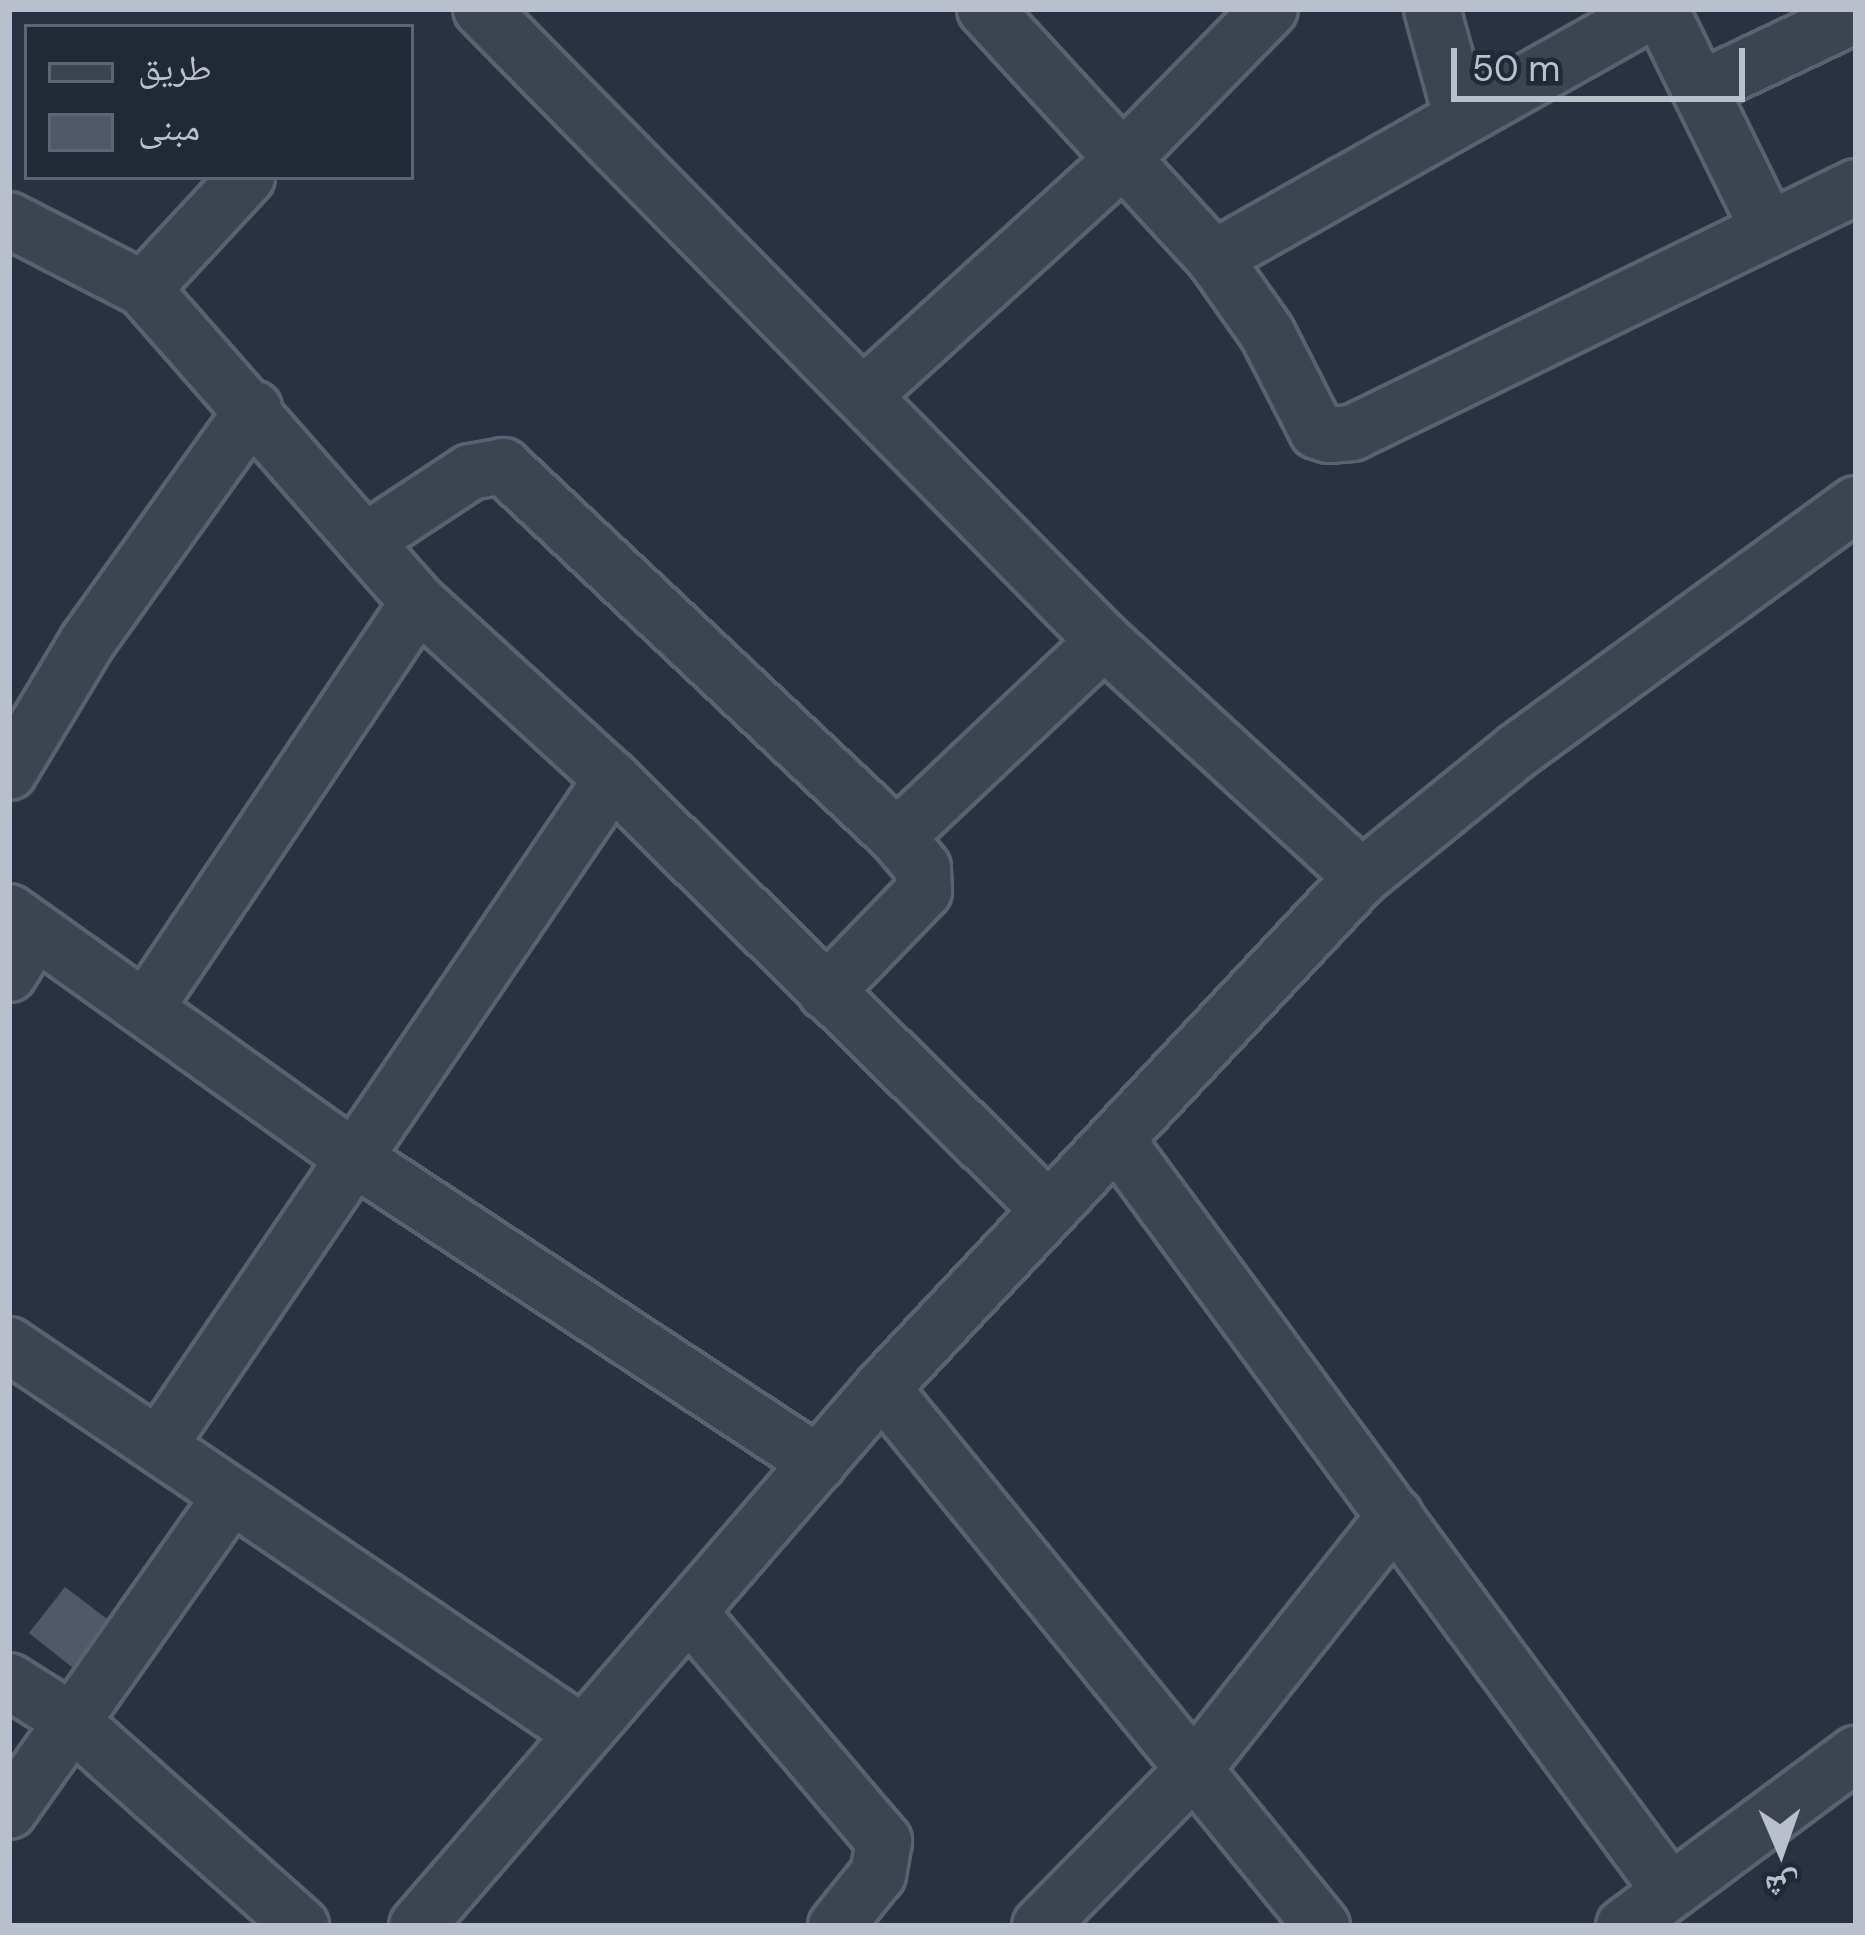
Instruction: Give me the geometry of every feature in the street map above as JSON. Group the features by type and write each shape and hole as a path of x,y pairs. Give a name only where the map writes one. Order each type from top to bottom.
{"street":[{"path":"481,9 1104,641 1362,878"},
{"path":"985,9 1214,258 1267,333 1317,430 1330,435 1352,433 1766,224 1856,187"},
{"path":"864,395 1124,159 1270,9"},
{"path":"1432,9 1461,115"},
{"path":"1214,258 1648,13 1664,17 1766,224"},
{"path":"1700,89 1856,15"},
{"path":"143,289 244,180"},
{"path":"9,220 143,289 370,538 418,602 613,778 1049,1210"},
{"path":"9,772 87,642 254,410"},
{"path":"370,538 470,472 503,466 898,837 923,868 924,891 826,992"},
{"path":"417,1926 882,1388 1362,878 1517,751 1856,504"},
{"path":"147,1006 418,602"},
{"path":"898,837 1104,641"},
{"path":"161,1442 351,1156 613,778"},
{"path":"18,939 147,1006 351,1156 818,1462"},
{"path":"1118,1142 1670,1891"},
{"path":"9,1345 161,1442 230,1498 582,1733"},
{"path":"882,1388 1322,1926"},
{"path":"9,1811 69,1719 230,1498"},
{"path":"1071,1914 1195,1768 1395,1516"},
{"path":"688,1612 884,1840 878,1874 836,1926"},
{"path":"9,1681 69,1719 301,1926"},
{"path":"1624,1926 1856,1754"}],"building":[{"path":"65,1587 115,1625 78,1672 29,1633"}]}
